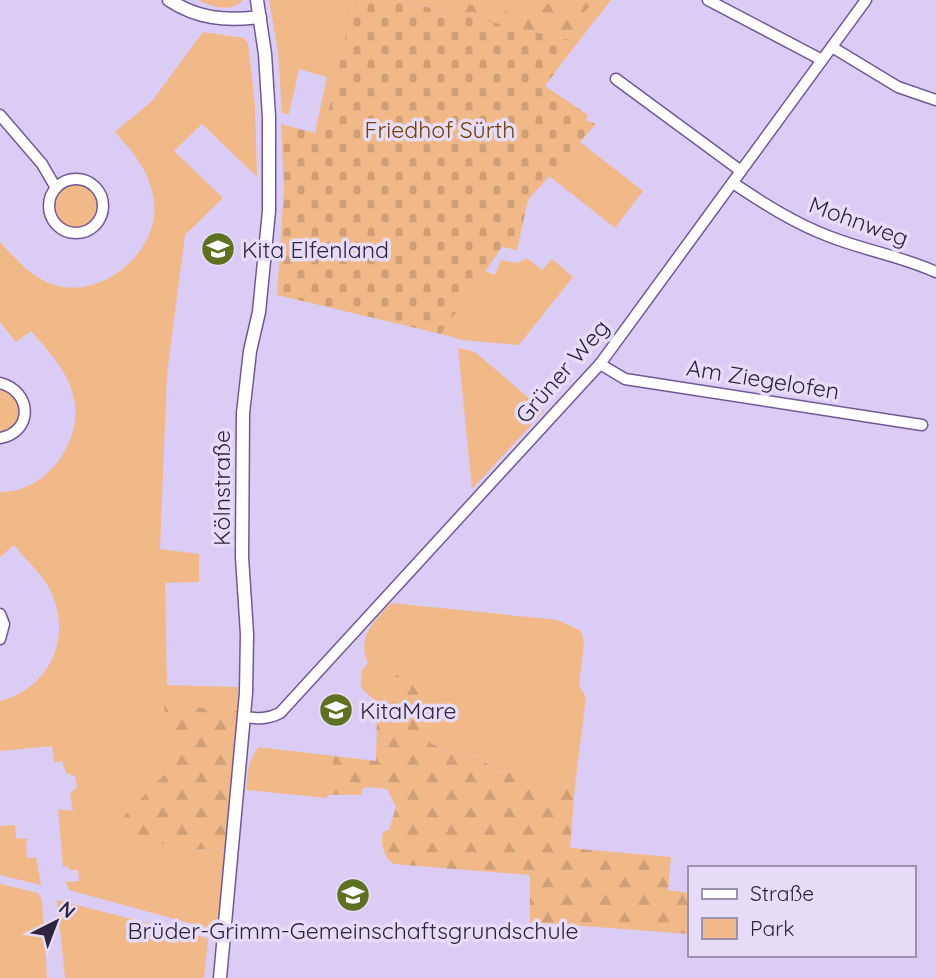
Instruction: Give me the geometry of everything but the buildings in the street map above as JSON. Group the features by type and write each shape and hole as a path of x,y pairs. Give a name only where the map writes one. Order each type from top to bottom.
{"street":[{"path":"169,0 209,18 226,20 260,17"},
{"name":"Kölnstraße","path":"220,978 245,717 247,634 242,557 243,413 250,351 258,313 269,194 269,117 265,54 257,0"},
{"path":"708,0 822,60"},
{"name":"Grüner Weg","path":"245,717 270,718 280,713 600,364 866,0"},
{"path":"832,47 898,87 936,100"},
{"path":"616,79 741,171"},
{"path":"0,115 42,164 57,188"},
{"path":"76,179 95,188 103,207 94,226 75,233 57,225 52,219 49,206 52,193 57,188 62,183 76,179"},
{"name":"Mohnweg","path":"733,183 761,202 816,231 936,272"},
{"name":"Am Ziegelofen","path":"600,364 625,379 922,425"},
{"path":"0,383 14,389 25,408 18,429 0,438"},
{"path":"0,614 4,624 0,639"}],"green space":[{"path":"198,0 243,0 227,8 215,7"},
{"path":"269,0 354,0 323,136 315,133 327,77 299,69 289,114 282,113 278,52"},
{"name":"Friedhof Sürth","path":"354,0 396,0 578,42 545,86 588,115 586,120 596,124 528,200 517,250 502,247 441,334 277,295 284,188 281,124 323,135"},
{"path":"396,0 611,0 578,42"},
{"path":"561,0 589,2 590,6 573,29 574,34 583,36 578,42 459,15 457,10 463,3 522,15"},
{"path":"203,32 244,38 248,43 255,105 257,177 202,124 174,151 223,198 185,235 167,374 160,549 199,554 199,582 165,583 167,685 238,687 239,711 176,754 171,768 125,816 159,844 173,844 188,850 226,848 218,931 69,890 66,882 79,881 78,870 63,867 58,809 73,811 70,794 77,787 75,776 66,773 62,761 54,762 52,746 0,751 0,701 18,694 45,672 58,641 59,624 49,588 37,571 14,545 0,557 0,492 31,485 56,464 72,436 75,404 64,374 31,331 16,342 0,322 0,242 35,275 49,283 68,288 106,280 137,255 154,220 154,201 145,172 135,155 115,132 152,101"},
{"path":"580,142 643,191 615,228 549,176"},
{"path":"76,185 92,191 98,207 92,223 76,229 60,223 54,207 60,191"},
{"path":"527,258 542,270 552,259 573,277 519,345 462,340 441,334 485,271 495,275 501,260 517,263"},
{"path":"458,348 475,352 544,411 472,489"},
{"path":"0,388 14,398 20,411 15,424 0,433"},
{"path":"391,603 558,620 581,631 584,642 579,685 586,698 575,785 553,787 538,780 496,770 478,757 455,754 430,743 420,712 420,696 396,675 381,706 361,688 362,670 368,663 364,645 366,637"},
{"path":"396,675 407,677 420,696 420,712 430,743 455,754 478,757 496,770 538,780 553,787 575,785 570,848 671,857 668,890 688,893 688,934 530,922 530,875 393,864 382,846 383,832 389,830 396,807 387,789 366,787 362,789 361,795 327,795 334,756 376,761 377,714"},
{"path":"164,705 239,711 226,848 188,850 173,844 159,844 153,853 151,842 141,838 124,816 171,768 176,754 168,742"},
{"path":"258,747 334,756 327,798 246,790 249,764"},
{"path":"15,825 16,838 28,839 27,858 36,857 41,885 0,875 0,826"},
{"path":"0,884 38,893 42,900 47,978 0,978"},
{"path":"57,900 207,938 204,978 65,978"}],"place":[{"name":"Kita Elfenland","path":"218,249"},
{"name":"KitaMare","path":"336,710"},
{"name":"Brüder-Grimm-Gemeinschaftsgrundschule","path":"353,895"}]}
